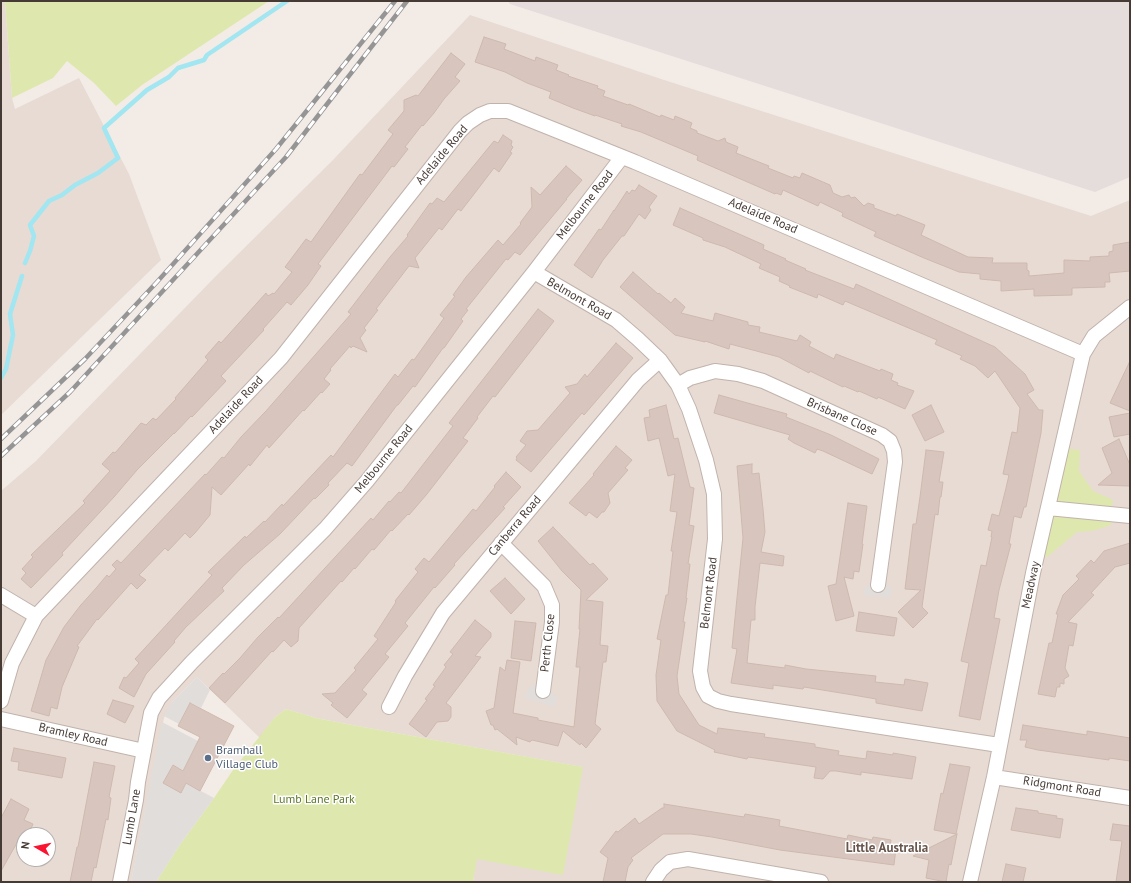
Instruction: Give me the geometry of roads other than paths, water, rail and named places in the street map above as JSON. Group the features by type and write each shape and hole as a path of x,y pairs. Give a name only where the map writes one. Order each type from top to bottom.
{"street":[{"name":"Adelaide Road","path":"1,702 12,664 36,616 280,358 460,131 468,123 480,115 490,111 508,111 622,157 1083,354"},
{"name":"Melbourne Road","path":"144,752 151,713 159,698 175,679 330,523 367,481 534,272 622,157"},
{"name":"Belmont Road","path":"534,272 616,320 638,338 660,360 678,385 698,435 714,494 715,539 700,671 703,687 708,696 731,704 999,745"},
{"name":"Meadway","path":"970,882 994,777 1033,573 1083,354 1094,336 1130,307"},
{"name":"Canberra Road","path":"389,708 405,676 443,614 638,380 660,360"},
{"name":"Brisbane Close","path":"678,385 690,378 716,371 763,381 882,435 890,441 894,451 895,462 878,585"},
{"path":"1048,508 1130,516"},
{"name":"Perth Close","path":"501,543 544,586 552,605 552,622 543,691"},
{"path":"1,595 36,616"},
{"name":"Bramley Road","path":"1,719 144,752"},
{"name":"Lumb Lane","path":"120,882 144,752"},
{"name":"Ridgmont Road","path":"994,777 1130,798"},
{"path":"653,882 661,870 670,862 688,859 806,881 821,882"}],"waterway":[{"path":"25,263 34,236 30,225 49,201 62,195 75,185 98,173 118,158 104,128 147,90 169,77 178,68 204,60 207,55 287,1"},
{"path":"1,378 6,369 13,335 10,314 22,276"}],"railway":[{"path":"1,439 85,359 157,282 276,149 395,1"},
{"path":"1,456 70,392 286,157 407,1"}],"place":[{"name":"Bramhall Village Club","path":"208,758"}],"district":[{"name":"Little Australia","path":"887,848"}],"park label":[{"name":"Lumb Lane Park","path":"314,800"}]}
